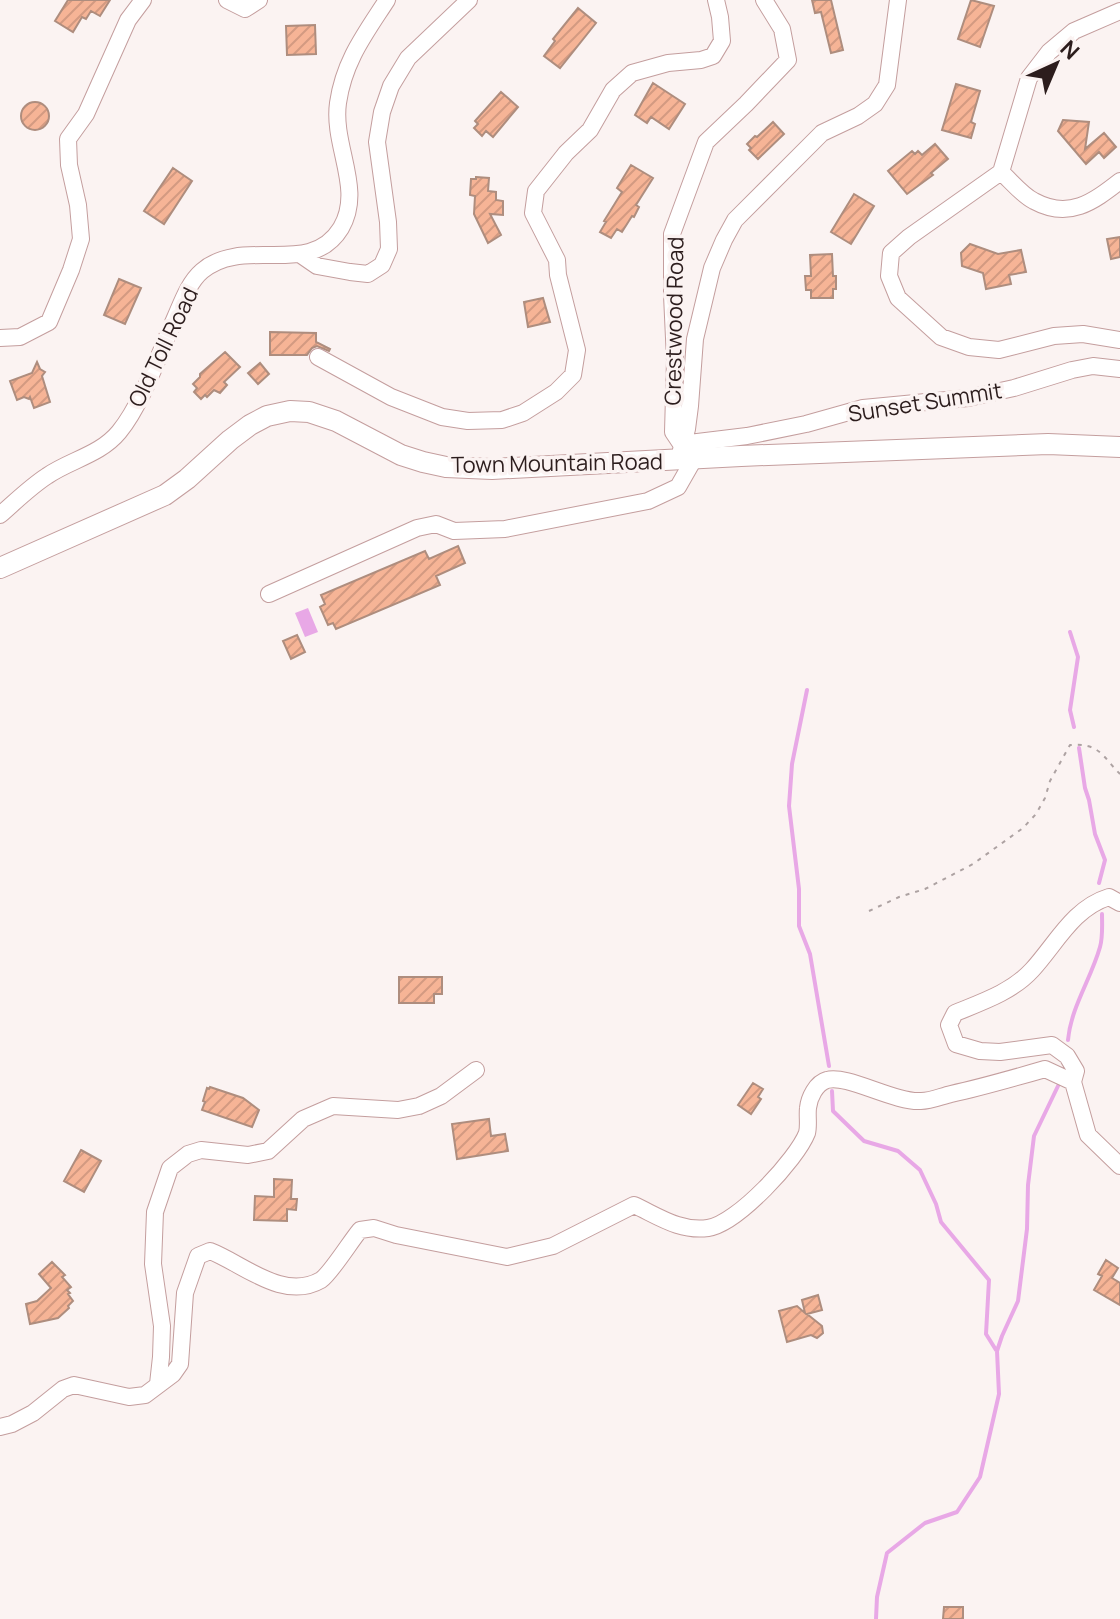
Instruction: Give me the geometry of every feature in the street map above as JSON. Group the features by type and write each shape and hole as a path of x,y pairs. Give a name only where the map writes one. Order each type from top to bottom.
{"main road":[{"name":"Town Mountain Road","path":"0,568 165,495 250,425 267,416 290,411 309,412 336,421 401,455 446,467 492,469 685,454 1048,444 1120,447"}],"street":[{"path":"0,338 20,337 49,322 81,239 68,139 86,114 128,20 143,0"},
{"path":"227,0 245,9 259,0"},
{"path":"301,255 325,246 340,229 350,208 350,185 338,131 338,105 345,73 355,50 387,0"},
{"path":"301,255 317,266 350,272 368,274 382,265 389,249 377,142 382,112 391,86 408,58 469,0"},
{"path":"318,357 391,397 442,417 468,421 502,420 523,413 556,392 573,375 577,350 557,260 533,213 536,191 566,153 590,130 613,90 632,73 713,56 722,41 716,0"},
{"name":"Crestwood Road","path":"685,454 673,432 672,234 706,142 788,60 782,29 764,0"},
{"path":"269,594 417,528 436,524 454,531 505,529 648,501 678,487 685,454 695,339 712,268 724,240 735,220 822,133 875,104 887,85 898,0"},
{"path":"1120,11 1074,31 1049,52 1029,78 1001,172 1033,201 1052,208 1074,210 1120,181"},
{"name":"Sunset Summit","path":"1001,172 891,253 889,276 898,298 941,337 969,347 999,350 1054,336 1083,334 1120,340"},
{"name":"Old Toll Road","path":"0,515 48,475 97,451 117,435 139,399 187,291 200,272 217,260 237,255 301,255"},
{"name":"Sunset Summit","path":"685,454 863,408 968,398 1093,366 1120,369"},
{"path":"1120,903 1109,897 1093,902 1058,936 1031,972 1005,992 955,1013 949,1025 956,1044 980,1051 1000,1052 1052,1045 1067,1056 1076,1071 1073,1082 1088,1135 1120,1166"},
{"path":"0,1427 33,1413 63,1389 74,1385 129,1397 145,1395 173,1374 180,1364 185,1293 198,1256 210,1251 262,1279 303,1286 322,1279 360,1230 374,1228 507,1257 553,1246 634,1205 676,1226 710,1228 746,1206 771,1183 808,1131 808,1106 815,1090 830,1078 902,1099 921,1101 981,1088 1045,1069 1073,1082"},
{"path":"158,1384 162,1326 153,1264 155,1212 170,1168 188,1154 201,1150 248,1155 268,1151 303,1119 333,1106 398,1110 419,1106 441,1096 476,1070"}],"path":[{"path":"869,911 925,889 973,864 1023,828 1036,814 1070,745 1084,744 1102,753 1120,774"}],"shaded area":[{"path":"308,608 318,632 305,637 295,613"}],"building":[{"path":"68,0 110,0 100,16 91,11 86,19 82,17 73,32 55,21"},
{"path":"812,0 831,0 843,50 831,53 821,12 815,13"},
{"path":"971,0 994,6 980,47 958,39"},
{"path":"578,8 596,23 560,68 544,56 555,41 553,39"},
{"path":"315,25 316,54 287,55 286,26"},
{"path":"653,83 685,104 669,129 651,117 647,123 635,115"},
{"path":"956,84 980,91 971,122 975,124 971,138 942,130"},
{"path":"501,92 518,107 493,137 486,131 482,136 474,128 478,124 475,121"},
{"path":"35,102 45,106 49,116 45,126 35,130 25,126 21,116 25,106"},
{"path":"1063,120 1089,122 1085,149 1104,133 1116,147 1104,158 1099,152 1086,164 1058,131"},
{"path":"773,122 784,134 758,159 747,144"},
{"path":"935,144 948,159 931,173 933,175 907,194 888,171 912,151 922,155"},
{"path":"631,165 653,178 636,205 639,207 634,217 622,232 617,229 611,238 600,232 622,192 617,188"},
{"path":"173,168 192,181 164,224 144,211"},
{"path":"489,178 488,191 496,192 496,200 503,201 503,215 490,214 501,235 488,243 474,214 475,196 470,195 471,179"},
{"path":"854,194 874,206 851,244 831,232"},
{"path":"1120,237 1120,257 1111,259 1107,239"},
{"path":"970,244 998,254 1021,250 1026,272 1009,275 1011,284 986,289 983,273 962,266 961,253"},
{"path":"832,254 833,276 836,276 833,298 811,298 811,290 806,290 805,276 811,276 810,255"},
{"path":"119,279 141,288 125,324 104,315"},
{"path":"543,298 550,322 528,327 524,302"},
{"path":"270,332 316,333 316,342 330,349 317,346 307,355 270,355"},
{"path":"225,352 240,367 224,382 227,385 220,393 214,390 201,399 194,392 197,388 193,384"},
{"path":"37,362 45,372 42,376 50,402 34,408 30,397 17,400 10,381 32,373"},
{"path":"260,363 269,374 258,384 248,373"},
{"path":"458,546 465,563 436,576 440,585 336,629 333,623 328,625 320,607 325,604 321,595 425,551 429,559"},
{"path":"297,635 305,652 291,659 283,641"},
{"path":"399,977 442,977 442,994 434,994 434,1003 399,1003"},
{"path":"753,1083 763,1089 758,1097 761,1099 751,1114 738,1105"},
{"path":"207,1088 243,1098 259,1110 252,1127 202,1110"},
{"path":"489,1119 491,1136 505,1134 508,1151 457,1159 452,1124"},
{"path":"81,1150 101,1161 84,1192 64,1181"},
{"path":"274,1179 292,1180 291,1199 297,1199 296,1210 287,1209 287,1221 254,1220 255,1196 274,1197"},
{"path":"1106,1260 1118,1268 1112,1278 1120,1283 1120,1305 1094,1290"},
{"path":"52,1262 65,1275 62,1277 71,1287 67,1290 73,1301 58,1318 30,1324 26,1304 37,1301 51,1288 39,1274"},
{"path":"818,1295 822,1310 807,1314 822,1326 823,1333 817,1338 811,1335 787,1342 779,1311 797,1306 805,1313 802,1300"},
{"path":"944,1607 963,1607 963,1619 943,1619"}],"waterway":[{"path":"1070,632 1078,657 1070,710 1074,727"},
{"path":"807,690 792,764 789,806 799,889 799,926 810,954 829,1066"},
{"path":"1079,748 1095,834 1105,860 1099,883"},
{"path":"1068,1040 1073,1016 1100,947 1102,914"},
{"path":"876,1619 877,1597 887,1553 925,1523 957,1512 980,1477 999,1394 997,1351 1018,1301 1034,1136 1058,1086"},
{"path":"832,1091 833,1111 864,1141 898,1151 920,1170 941,1222 989,1280 986,1334 996,1350"}]}
